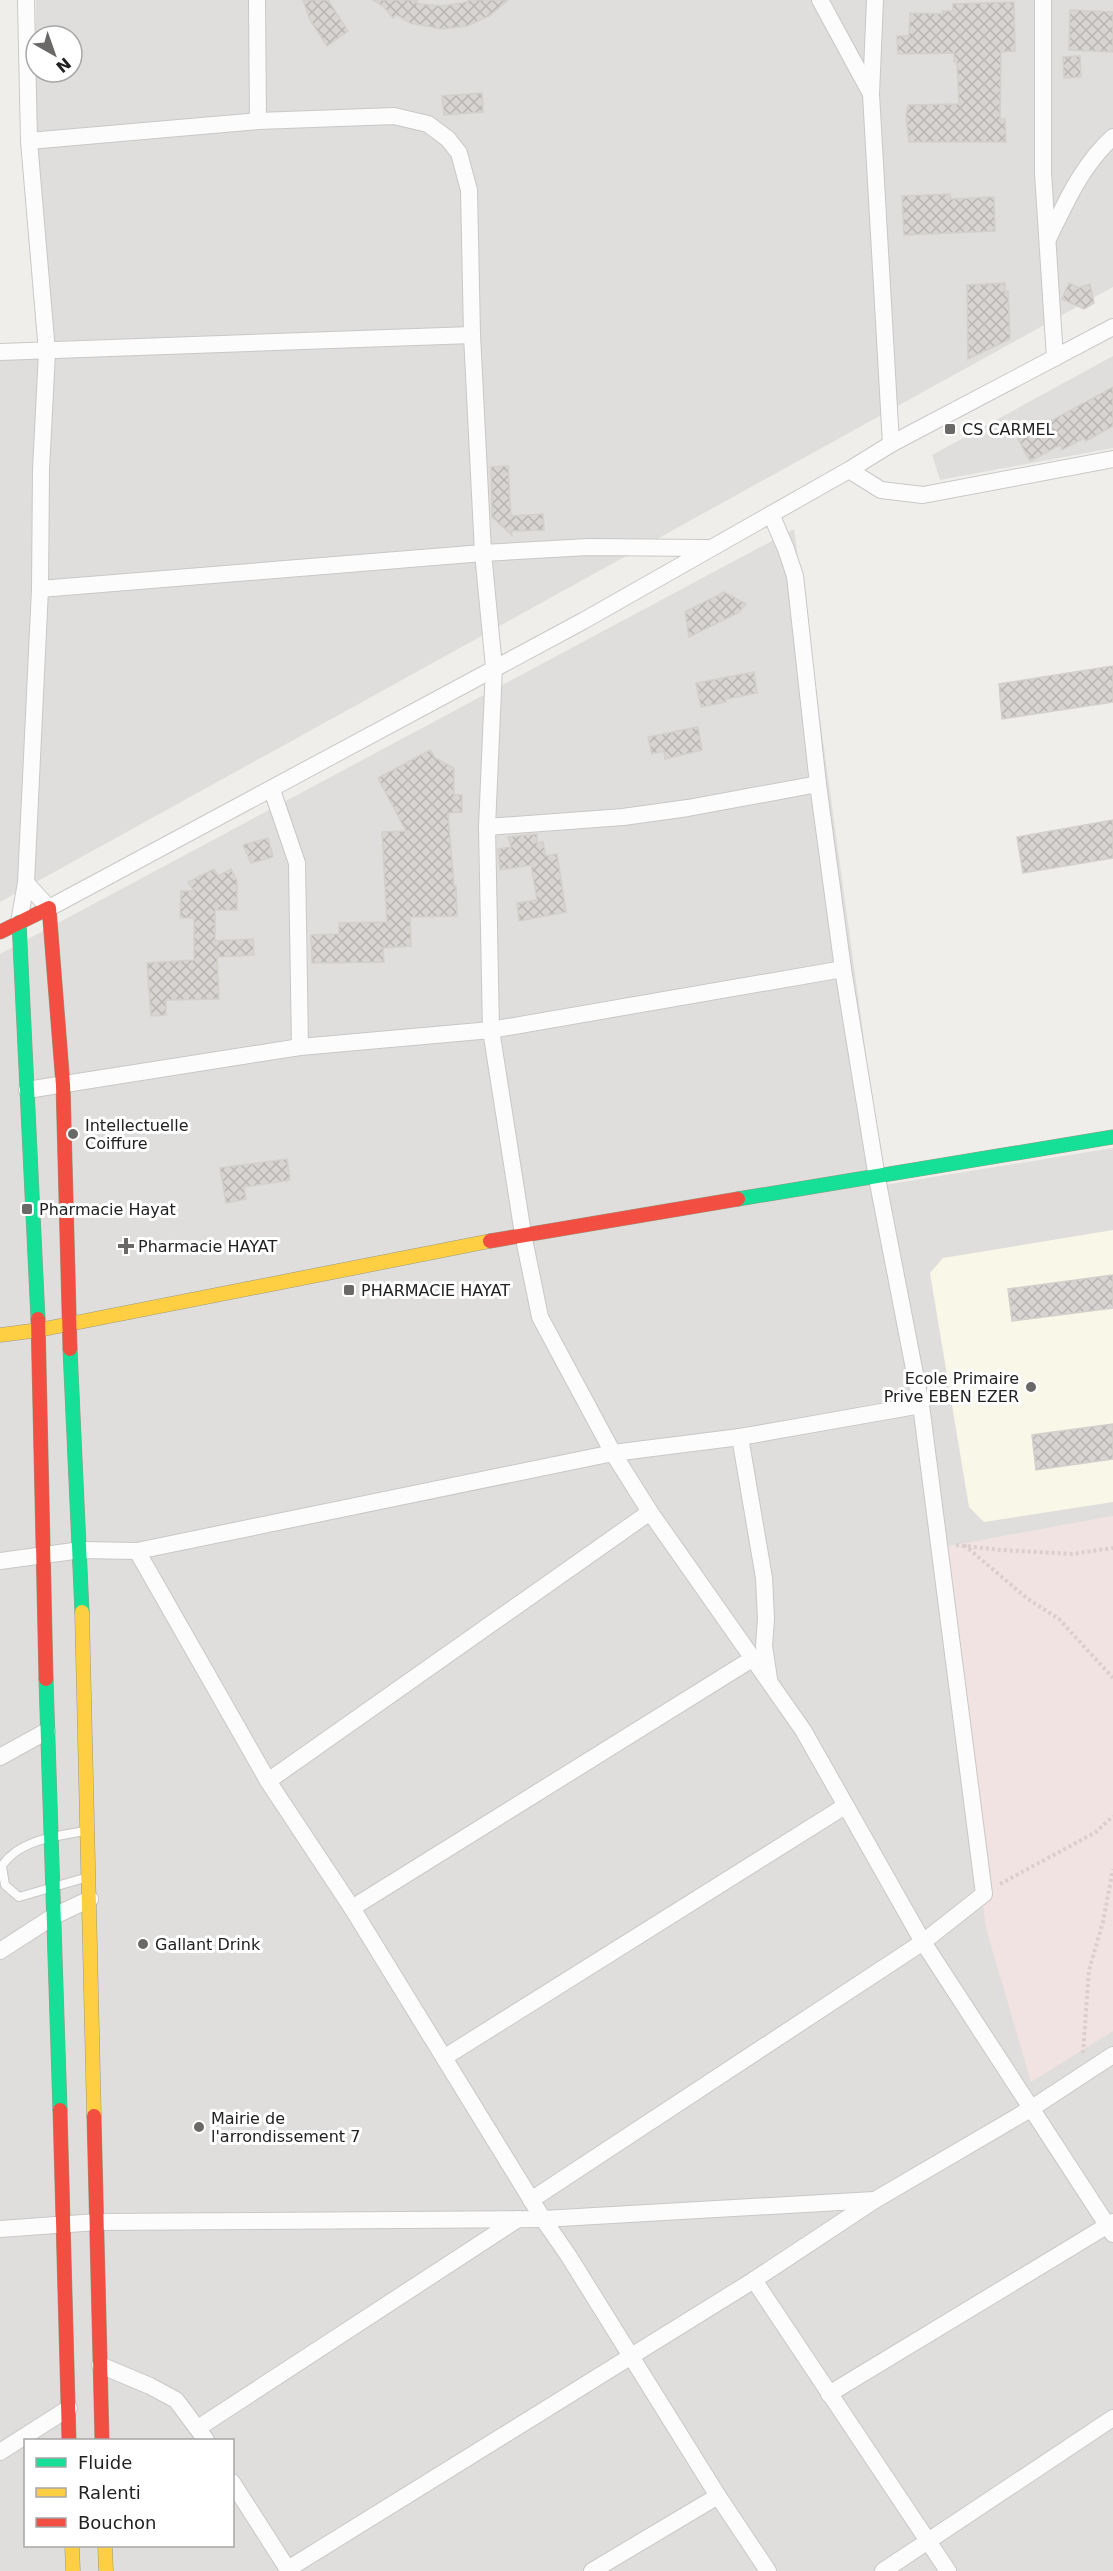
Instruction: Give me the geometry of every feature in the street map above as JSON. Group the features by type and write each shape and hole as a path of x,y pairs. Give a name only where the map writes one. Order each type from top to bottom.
{"main road":[{"path":"0,933 49,908 63,1085 69,1322 81,1550 102,2439"},
{"path":"19,922 39,1330 47,1731 69,2439"},
{"path":"0,1335 39,1330 69,1322 523,1234 877,1178 1113,1137"},
{"path":"72,2547 73,2571"},
{"path":"105,2547 106,2571"}],"street":[{"path":"19,922 26,883 40,589 41,470 47,352 29,141 26,0"},
{"path":"257,0 258,121"},
{"path":"820,0 871,94"},
{"path":"875,0 871,94 891,444"},
{"path":"1043,0 1043,173 1055,358"},
{"path":"29,141 258,121 394,116 428,124 448,139 459,153 469,190 472,335 483,553 494,667 487,827 492,1030 523,1234 540,1317 613,1453 650,1512 803,1730 923,1942 1111,2227 829,2394"},
{"path":"1047,241 1074,185 1088,163 1113,137"},
{"path":"26,883 49,908 583,621 891,444 1113,327"},
{"path":"0,352 472,335"},
{"path":"849,470 881,490 923,495 1113,459"},
{"path":"531,2200 923,1942 984,1893 921,1405 877,1178 843,969 818,784 795,576 771,514"},
{"path":"40,589 483,553 588,547 708,549"},
{"path":"487,827 623,817 688,808 818,784"},
{"path":"272,790 292,844 298,871 300,1047"},
{"path":"27,1090 300,1047 492,1030 843,969"},
{"path":"0,1561 45,1553 81,1550 137,1551 613,1453 740,1437 921,1405"},
{"path":"740,1437 764,1578 766,1618 764,1647 770,1682"},
{"path":"268,1781 650,1512"},
{"path":"137,1551 268,1781 352,1908 531,2200 768,2571"},
{"path":"352,1908 752,1659"},
{"path":"0,1757 47,1731"},
{"path":"445,2057 845,1806"},
{"path":"0,1952 54,1916 90,1899"},
{"path":"234,2485 289,2570 754,2280 875,2200 1032,2108 1113,2055"},
{"path":"2,2231 97,2222 543,2219 875,2200"},
{"path":"100,2366 150,2386 176,2400 202,2434 518,2219"},
{"path":"754,2280 948,2571"},
{"path":"0,2452 69,2408"},
{"path":"883,2571 1113,2418"},
{"path":"592,2571 718,2496"}],"lane":[{"path":"88,1831 51,1837 14,1852 2,1866 5,1885 19,1897 53,1889 90,1876"}],"path":[{"path":"938,1545 1072,1554 1113,1548"},
{"path":"964,1545 1028,1599 1059,1619 1113,1678"},
{"path":"984,1893 1096,1832 1113,1816"},
{"path":"1082,2074 1089,1970 1103,1922 1113,1869"}],"shaded area":[{"path":"36,0 1113,0 1113,287 0,902 0,355 39,354 36,84 84,84 84,24 36,24"},
{"path":"1113,356 1113,448 940,480 932,455"},
{"path":"794,529 884,1185 1113,1148 1113,1516 934,1549 1031,2081 1113,2031 1113,2571 0,2571 0,954"},
{"name":"Ecole Primaire Prive EBEN EZER","path":"1113,1230 1113,1502 984,1522 969,1507 930,1273 943,1258"},
{"path":"1113,1516 1113,2031 1031,2082 986,1928 934,1549"}],"building":[{"path":"303,0 328,0 348,31 327,46 310,20"},
{"path":"373,0 418,0 415,2 419,4 442,6 470,0 508,0 489,16 467,26 442,29 410,23 397,15 393,18 383,6"},
{"path":"1014,2 1015,51 1001,52 1000,119 1005,119 1006,142 909,142 906,116 908,105 959,104 957,62 954,62 954,53 898,54 897,36 909,36 910,13 943,14 943,11 953,11 953,4"},
{"path":"1070,10 1113,12 1113,52 1069,50"},
{"path":"1080,56 1081,77 1064,78 1063,57"},
{"path":"482,93 483,112 444,115 442,96"},
{"path":"950,194 951,199 994,197 995,231 904,235 902,196"},
{"path":"1005,283 1005,292 1008,291 1010,339 968,359 967,285"},
{"path":"1069,283 1079,288 1090,284 1094,303 1084,309 1062,299"},
{"path":"1113,387 1113,426 1086,441 1084,438 1062,450 1060,445 1030,461 1018,439"},
{"path":"508,466 511,516 543,514 544,530 511,531 512,535 492,517 491,467"},
{"path":"724,592 746,604 738,613 689,637 685,612"},
{"path":"1113,666 1113,702 1002,719 999,684"},
{"path":"754,672 757,693 701,707 696,683"},
{"path":"698,727 702,750 665,759 664,751 652,754 648,737"},
{"path":"430,750 435,758 454,768 454,795 462,795 462,812 448,813 457,916 410,917 411,946 383,948 384,962 312,963 311,935 339,934 339,923 387,922 382,832 406,831 378,778"},
{"path":"1113,820 1113,858 1023,873 1017,837"},
{"path":"537,834 537,843 543,842 546,856 557,854 566,912 519,921 517,903 537,900 531,865 500,870 498,849 511,847 508,837"},
{"path":"268,838 273,857 251,863 243,845"},
{"path":"214,869 218,876 231,869 237,881 237,910 215,910 215,941 253,939 254,955 217,957 219,999 166,1000 166,1015 151,1016 147,963 194,960 194,918 180,918 181,891 194,891 188,882"},
{"path":"287,1159 290,1180 244,1187 246,1199 226,1203 220,1168"},
{"path":"1113,1275 1113,1308 1012,1321 1008,1289"},
{"path":"1113,1424 1113,1459 1036,1470 1032,1435"}],"traffic: fast":[{"path":"19,922 38,1319"},
{"path":"738,1199 1113,1137"},
{"path":"70,1349 82,1612"},
{"path":"46,1679 60,2110"}],"traffic: slow":[{"path":"0,1335 39,1330 490,1241"},
{"path":"82,1612 94,2116"},
{"path":"72,2547 73,2571"},
{"path":"105,2547 106,2571"}],"traffic: jam":[{"path":"0,932 49,908 63,1085 70,1349"},
{"path":"490,1241 738,1199"},
{"path":"38,1319 46,1679"},
{"path":"60,2110 69,2439"},
{"path":"94,2116 102,2439"}],"place":[{"name":"CS CARMEL","path":"950,429"},
{"name":"Intellectuelle Coiffure","path":"73,1134"},
{"name":"Pharmacie Hayat","path":"27,1209"},
{"name":"Pharmacie HAYAT","path":"126,1246"},
{"name":"PHARMACIE HAYAT","path":"349,1290"},
{"name":"Ecole Primaire Prive EBEN EZER","path":"1031,1387"},
{"name":"Gallant Drink","path":"143,1944"},
{"name":"Mairie de l'arrondissement 7","path":"199,2127"}]}
